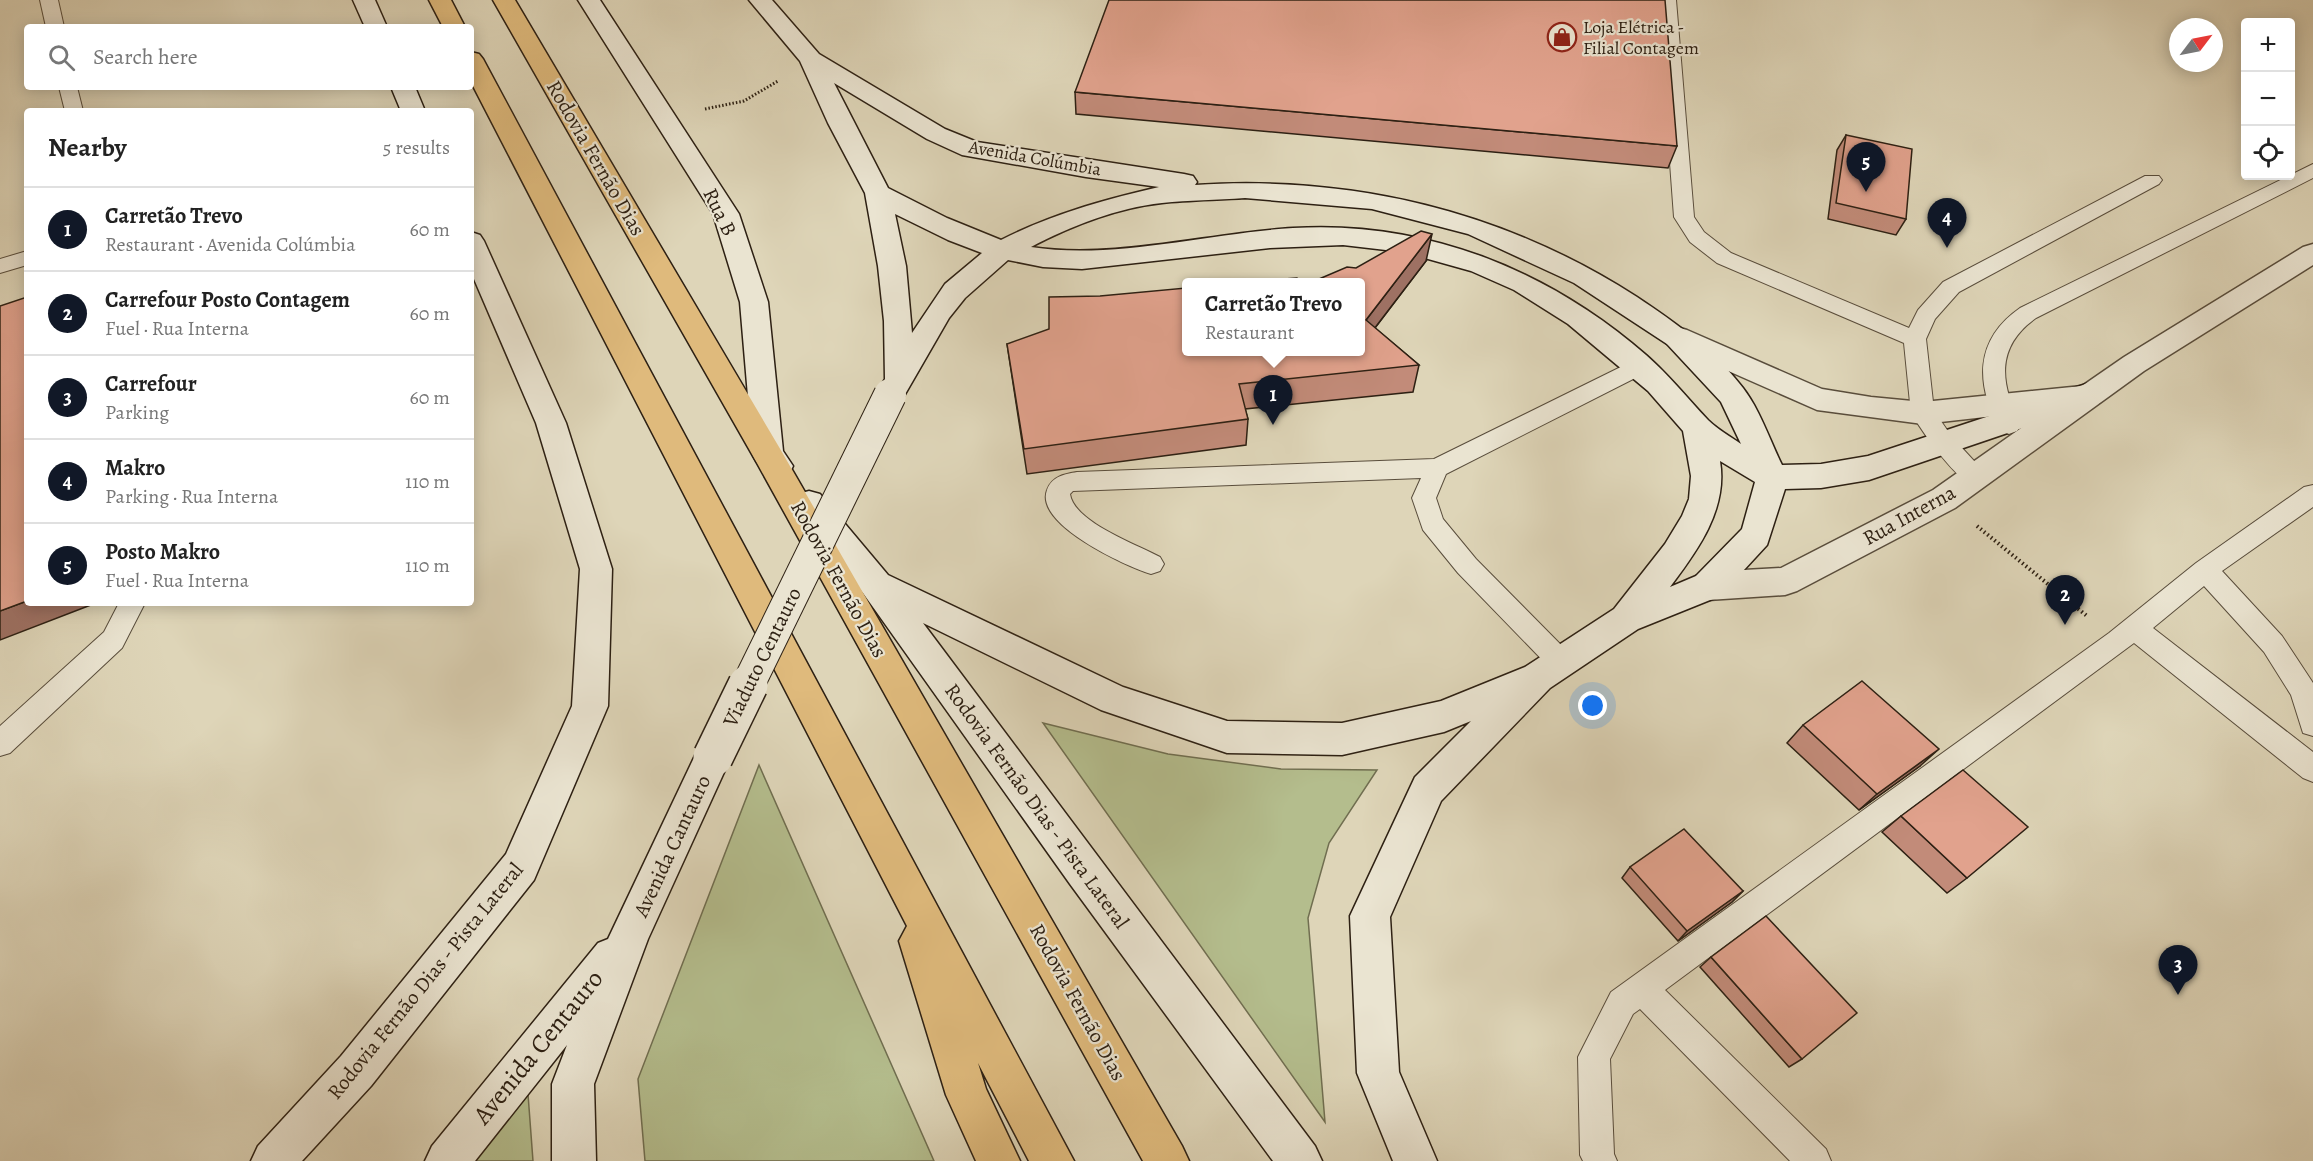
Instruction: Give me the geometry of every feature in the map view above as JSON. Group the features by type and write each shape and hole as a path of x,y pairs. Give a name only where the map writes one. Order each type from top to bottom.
{"highway":[{"path":"440,0 452,24"},
{"name":"Rodovia Fernão Dias","path":"504,0 768,454 1167,1161"},
{"path":"474,66 1052,1161"},
{"path":"894,862 967,1095 998,1161"}],"street":[{"path":"364,0 375,24"},
{"name":"Rua B","path":"589,0 726,214 754,302 768,454"},
{"name":"Avenida Colúmbia","path":"760,0 789,37 811,59 906,118 971,149 1086,169 1245,190"},
{"name":"Avenida Colúmbia","path":"811,59 840,123 878,193 892,266 898,321 894,387"},
{"path":"404,90 412,108"},
{"path":"875,583 1113,699 1227,737 1342,740 1444,716 1549,670 1626,619 1708,586 1756,536 1766,506 1772,476 1733,396 1677,337 1584,276 1476,227 1372,201 1245,190"},
{"name":"Viaduto Centauro","path":"713,757 894,387 955,291 1000,252 1044,229 1095,210 1160,195 1245,190"},
{"path":"878,193 938,225 1000,252 1046,259 1092,260 1258,240 1342,236 1393,240 1448,253 1503,273 1553,299 1639,366 1698,429 1733,454 1772,476 1837,476 2008,424"},
{"name":"Rodovia Fernão Dias - Pista Lateral","path":"273,1161 356,1071 520,867 590,706 596,569 551,423 474,248"},
{"name":"Rua Interna","path":"1677,337 1817,399 1871,408 2008,424 2089,394 2313,253"},
{"name":"Rua Interna","path":"1708,586 1785,581 1944,499 1975,476 2008,424 2089,394"},
{"path":"1626,619 1701,512 1707,480 1698,429"},
{"name":"Rodovia Fernão Dias - Pista Lateral","path":"768,454 875,583 1084,871 1300,1161"},
{"path":"1415,1161 1378,1073 1370,916 1428,789 1549,670"},
{"name":"Avenida Cantauro","path":"630,934 713,757"},
{"path":"574,1161 573,1084 630,934"},
{"name":"Avenida Centauro","path":"447,1161 630,934"}],"lane":[{"path":"49,0 54,24"},
{"path":"1667,0 1684,217 1697,237 1724,258 1915,339"},
{"path":"69,90 73,108"},
{"path":"2008,424 1994,355 2006,330 2028,313 2313,170"},
{"path":"1975,476 1944,443 1923,413 1915,339 1926,315 1951,287 2152,180"},
{"path":"0,266 24,259"},
{"path":"1150,564 1077,525 1060,508 1058,492 1066,483 1077,480 1437,468 1639,366"},
{"path":"1437,468 1424,498 1432,524 1549,670"},
{"path":"1600,1161 1597,1155 1594,1057 1623,1004 2126,634 2205,570 2313,494"},
{"path":"2205,570 2273,644 2303,691 2313,724"},
{"path":"0,744 113,640 130,606"},
{"path":"2126,634 2313,769"},
{"path":"1642,989 1814,1161"}],"path":[{"path":"646,90 684,108 720,108 743,102 763,92 787,69 791,53 789,37"},
{"path":"1944,499 2126,634"}],"green space":[{"path":"1043,723 1168,754 1281,769 1377,770 1329,843 1308,918 1325,1122"},
{"path":"759,765 934,1161 645,1161 638,1079"},
{"path":"528,1094 533,1161 465,1161"}],"building":[{"path":"1109,0 1665,0 1677,146 1075,92"},
{"path":"1846,135 1912,149 1906,219 1836,203"},
{"path":"1421,231 1432,234 1366,320 1419,365 1239,384 1248,419 1024,449 1007,344 1049,329 1049,297 1100,296 1182,288 1182,356 1365,356 1365,278 1321,278 1347,267 1356,268"},
{"path":"24,298 24,602 0,611 0,306"},
{"path":"1862,681 1939,749 1877,794 1803,725"},
{"path":"1963,770 2028,827 1967,878 1901,816"},
{"path":"1684,829 1743,891 1687,931 1630,867"},
{"path":"1766,916 1857,1013 1802,1059 1711,957"}],"place":[{"name":"Loja Elétrica - Filial Contagem","path":"1562,37"},
{"name":"Posto Makro","path":"1866,192"},
{"name":"Makro","path":"1947,248"},
{"name":"Carretão Trevo","path":"1273,425"},
{"name":"Carrefour Posto Contagem","path":"2065,625"},
{"name":"Carrefour","path":"2178,995"}]}
